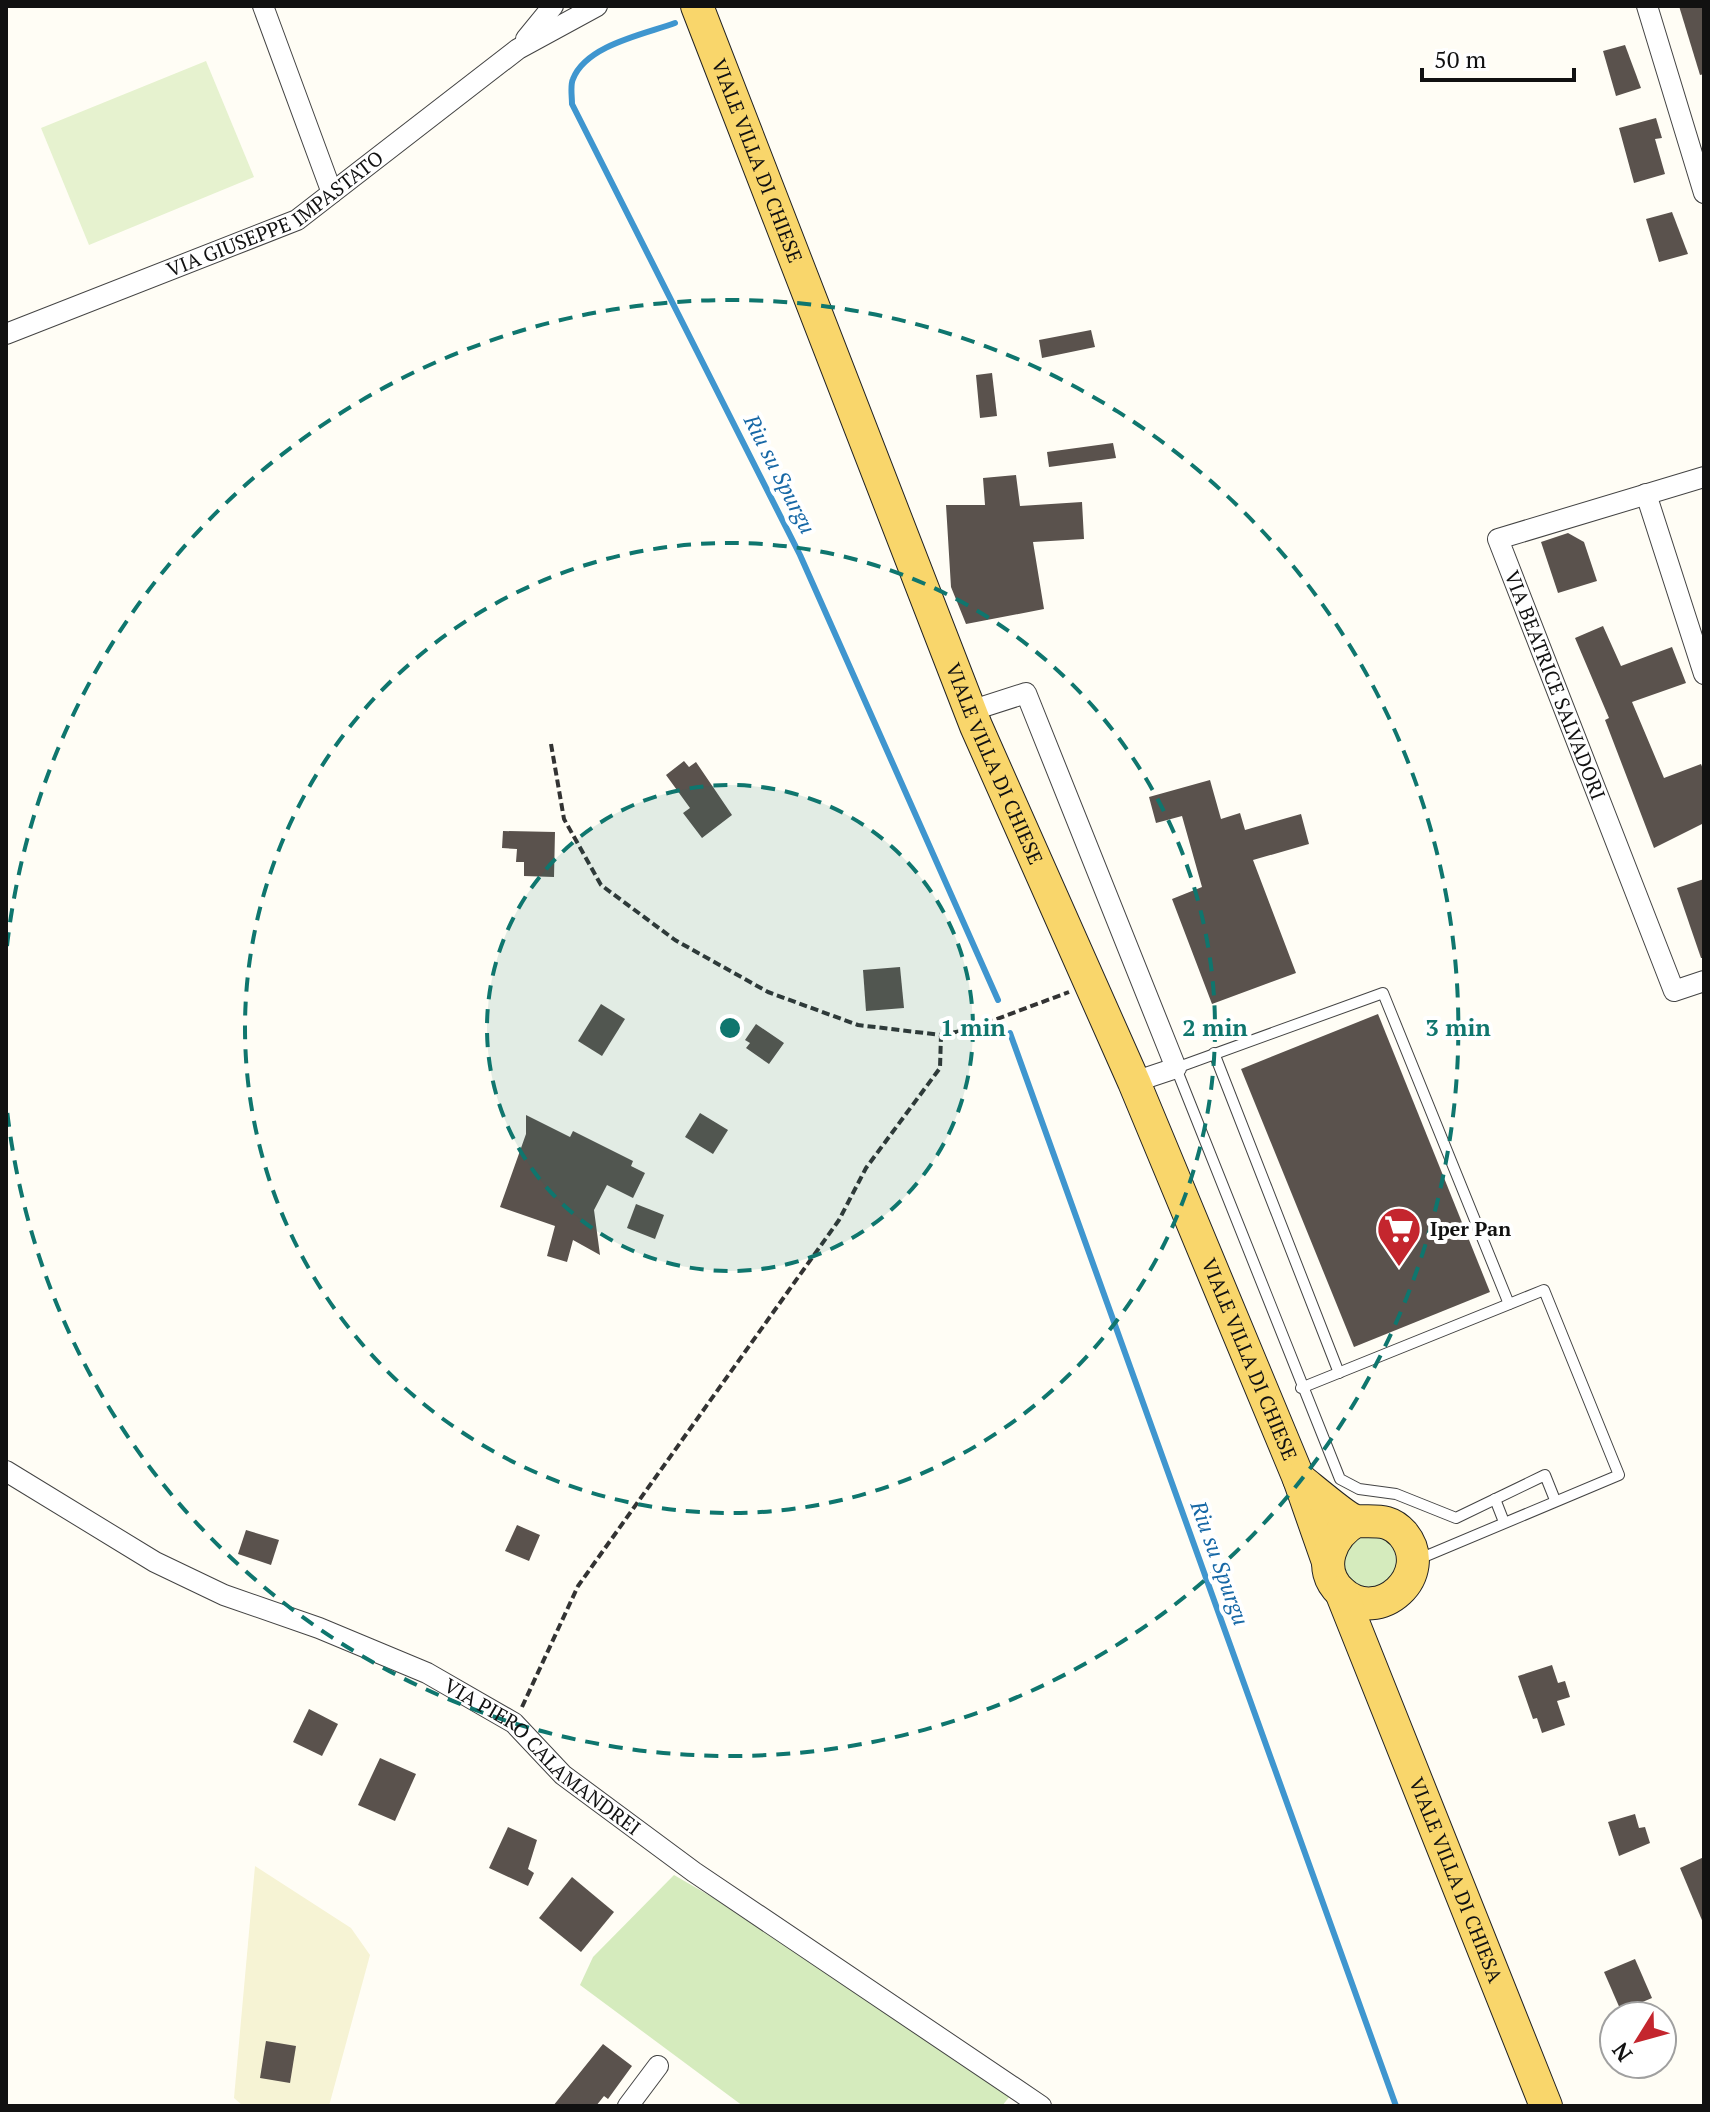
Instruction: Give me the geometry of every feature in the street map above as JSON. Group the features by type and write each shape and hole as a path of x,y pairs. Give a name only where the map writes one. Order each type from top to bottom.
{"main road":[{"path":"683,6 710,40"},
{"path":"697,6 710,40"},
{"name":"VIALE VILLA DI CHIESE","path":"710,40 970,711 1134,1082 1299,1479"},
{"path":"1299,1479 1356,1521"},
{"name":"VIALE VILLA DI CHIESA","path":"1299,1479 1334,1583 1368,1651 1546,2106"},
{"path":"1328,1562 1335,1537 1356,1521 1369,1519 1395,1526 1405,1536 1413,1561 1404,1588 1381,1603 1353,1600 1341,1592"},
{"path":"1368,1651 1381,1603"}],"street":[{"path":"263,6 332,193"},
{"name":"VIA GIUSEPPE IMPASTATO","path":"518,49 553,6"},
{"name":"VIA GIUSEPPE IMPASTATO","path":"6,334 297,220 518,49 597,6"},
{"path":"1647,6 1704,193"},
{"name":"VIA BEATRICE SALVADORI","path":"1699,478 1498,539 1674,991 1704,981"},
{"path":"1646,494 1704,674"},
{"path":"970,711 1026,693 1176,1068 1134,1082"},
{"name":"VIA PIERO CALAMANDREI","path":"6,1471 155,1562 224,1595 319,1628 427,1673 514,1723 563,1775 694,1872 1027,2102"},
{"path":"628,2106 658,2066"}],"lane":[{"path":"1509,1304 1383,993 1176,1068 1301,1388 1340,1479 1359,1489 1396,1494 1456,1518 1545,1475 1555,1500"},
{"path":"1214,1053 1339,1373"},
{"path":"1301,1388 1544,1290 1619,1475 1413,1561"},
{"path":"1495,1499 1504,1522"}],"path":[{"path":"551,744 564,819 601,885 675,940 768,992 858,1025 941,1035 970,1029 1090,984"},
{"path":"514,1723 578,1586 839,1220 866,1168 940,1068 941,1035"}],"shaded area":[{"path":"255,1866 351,1928 370,1955 329,2106 243,2106 234,2098"}],"green space":[{"path":"206,61 254,177 89,245 41,128"},
{"path":"1370,1535 1388,1543 1396,1561 1388,1579 1370,1587 1352,1579 1344,1561 1352,1543"},
{"path":"674,1875 712,1897 1010,2096 1002,2106 743,2106 580,1985 593,1957"}],"building":[{"path":"1679,6 1704,6 1704,74 1700,75"},
{"path":"1625,45 1641,88 1616,96 1603,51"},
{"path":"1656,118 1662,138 1655,139 1665,174 1634,183 1619,128"},
{"path":"1672,212 1688,254 1659,262 1646,219"},
{"path":"1091,330 1095,347 1042,358 1039,340"},
{"path":"992,373 997,416 980,418 976,375"},
{"path":"1113,443 1116,458 1049,467 1047,452"},
{"path":"1016,475 1020,506 1082,502 1084,539 1033,542 1044,609 966,624 951,587 946,505 985,505 983,478"},
{"path":"1568,533 1584,542 1597,581 1558,593 1541,542"},
{"path":"1603,626 1621,666 1672,647 1686,683 1632,702 1664,778 1701,764 1704,772 1704,823 1654,848 1605,720 1609,718 1575,638"},
{"path":"684,761 689,767 696,762 732,815 702,838 683,813 690,808 666,775"},
{"path":"1210,780 1221,819 1240,813 1245,830 1301,814 1309,844 1253,860 1296,973 1212,1004 1172,899 1202,887 1182,816 1156,823 1149,797"},
{"path":"503,831 555,832 554,877 524,876 524,862 516,862 517,849 502,848"},
{"path":"1704,879 1704,958 1701,958 1677,888"},
{"path":"900,967 904,1008 866,1011 863,970"},
{"path":"601,1004 625,1019 602,1056 578,1041"},
{"path":"1378,1014 1490,1292 1354,1347 1241,1069"},
{"path":"756,1024 784,1043 769,1064 746,1048 750,1043 745,1040"},
{"path":"700,1113 728,1130 713,1154 685,1137"},
{"path":"526,1115 570,1137 573,1131 633,1161 631,1166 645,1173 633,1198 607,1185 594,1210 600,1255 573,1240 567,1262 547,1256 555,1226 500,1207 526,1134"},
{"path":"636,1204 664,1215 655,1239 627,1228"},
{"path":"517,1525 540,1535 529,1561 505,1551"},
{"path":"246,1530 279,1540 271,1565 238,1554"},
{"path":"1552,1665 1558,1683 1565,1681 1570,1697 1557,1701 1565,1725 1542,1733 1537,1718 1533,1719 1518,1676"},
{"path":"309,1709 338,1724 322,1756 293,1742"},
{"path":"380,1758 416,1774 395,1821 358,1805"},
{"path":"1635,1814 1639,1828 1645,1827 1650,1843 1619,1856 1608,1822"},
{"path":"508,1827 537,1840 528,1869 534,1873 528,1886 489,1868"},
{"path":"1704,1857 1704,1925 1680,1868"},
{"path":"572,1877 614,1912 581,1952 539,1918"},
{"path":"1635,1959 1652,1998 1616,2000 1604,1972"},
{"path":"266,2041 296,2046 290,2083 260,2078"},
{"path":"603,2044 632,2066 608,2099 604,2096 596,2106 553,2106"}],"waterway":[{"name":"Riu su Spurgu","path":"675,23 618,42 590,57 573,79 572,104 800,555 998,1000"},
{"name":"Riu su Spurgu","path":"1010,1033 1396,2106"}],"place":[{"name":"Iper Pan","path":"1399,1268"}]}
